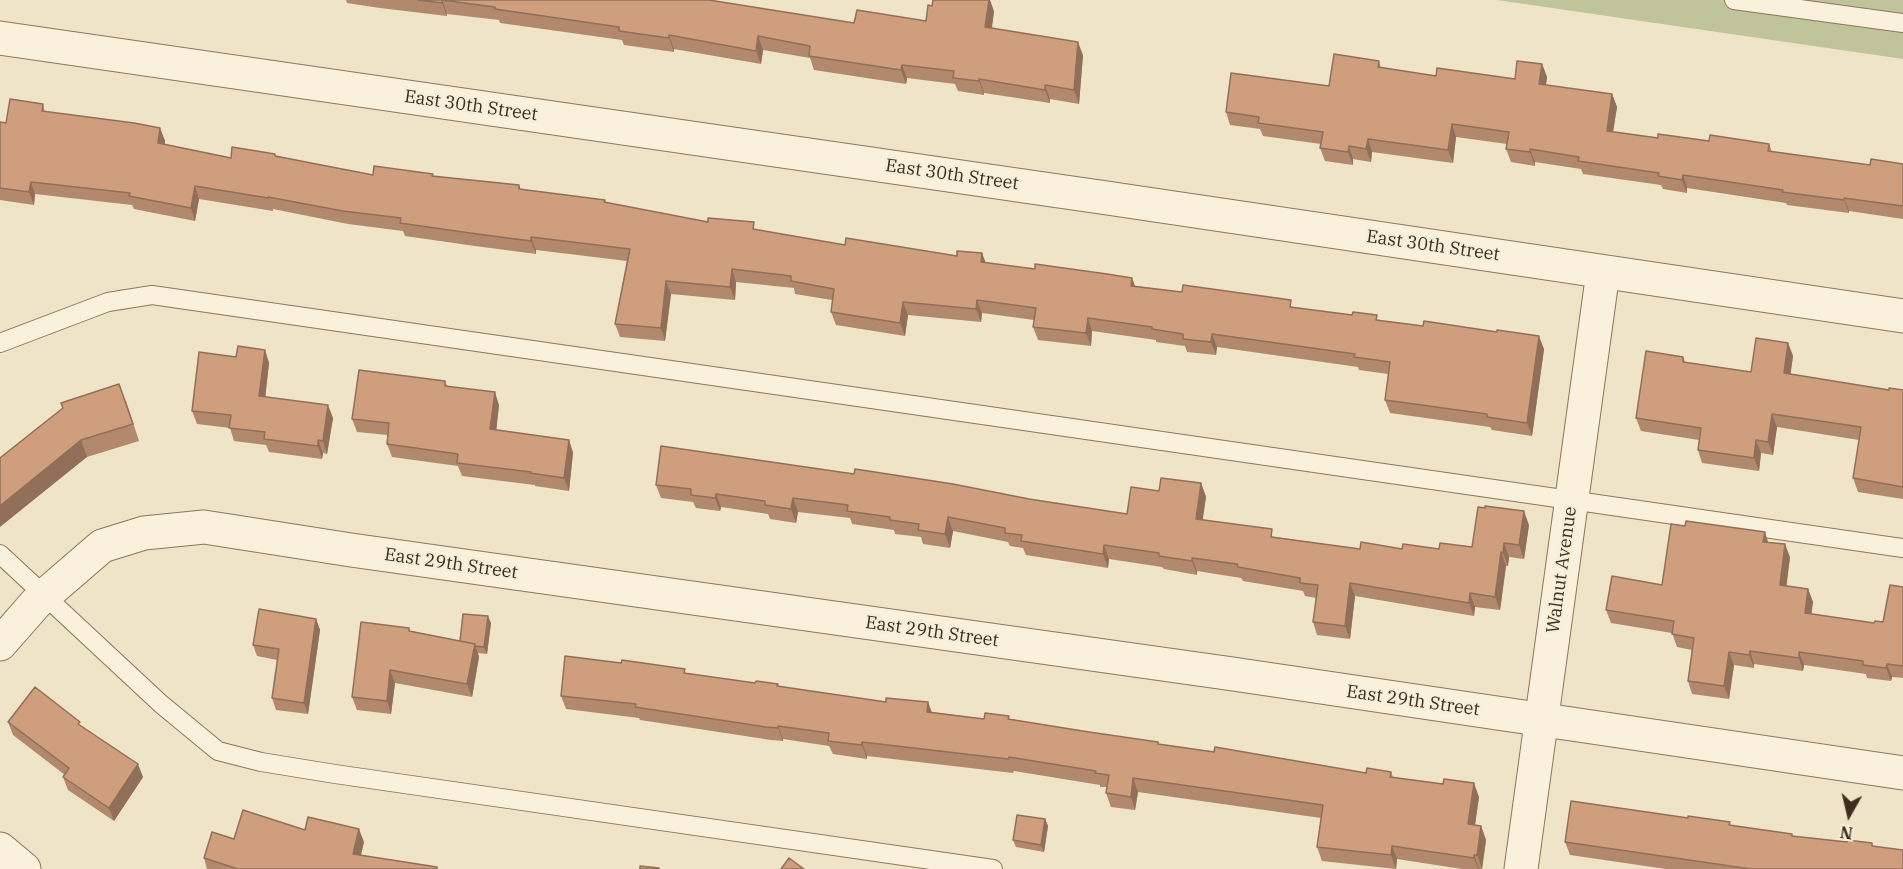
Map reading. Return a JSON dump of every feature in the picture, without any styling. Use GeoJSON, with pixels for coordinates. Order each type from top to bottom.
{"type":"FeatureCollection","features":[{"type":"Feature","properties":{"kind":"street","name":"East 30th Street"},"geometry":{"type":"LineString","coordinates":[[0,38],[1095,196],[1903,316]]}},
{"type":"Feature","properties":{"kind":"street","name":"Walnut Avenue"},"geometry":{"type":"LineString","coordinates":[[1521,869],[1603,272]]}},
{"type":"Feature","properties":{"kind":"street","name":"East 29th Street"},"geometry":{"type":"LineString","coordinates":[[0,644],[45,594],[102,546],[144,533],[204,527],[351,550],[1226,673],[1903,773]]}},
{"type":"Feature","properties":{"kind":"street"},"geometry":{"type":"LineString","coordinates":[[0,849],[24,869]]}},
{"type":"Feature","properties":{"kind":"lane"},"geometry":{"type":"LineString","coordinates":[[1734,0],[1903,23]]}},
{"type":"Feature","properties":{"kind":"lane"},"geometry":{"type":"LineString","coordinates":[[0,343],[108,302],[152,296],[1903,548]]}},
{"type":"Feature","properties":{"kind":"lane"},"geometry":{"type":"LineString","coordinates":[[0,554],[161,704],[218,751],[261,762],[335,774],[993,869]]}},
{"type":"Feature","properties":{"kind":"green space"},"geometry":{"type":"Polygon","coordinates":[[[1497,0],[1903,0],[1903,59],[1497,0]]]}},
{"type":"Feature","properties":{"kind":"building"},"geometry":{"type":"Polygon","coordinates":[[[418,0],[442,0],[442,3],[418,0]]]}},
{"type":"Feature","properties":{"kind":"building"},"geometry":{"type":"Polygon","coordinates":[[[442,0],[709,0],[854,23],[857,10],[926,21],[928,5],[932,6],[933,0],[989,0],[985,27],[1078,42],[1074,90],[1045,85],[1045,90],[979,79],[979,81],[953,78],[954,71],[902,65],[901,70],[809,56],[810,46],[758,36],[756,51],[669,35],[669,38],[619,31],[619,27],[442,0]]]}},
{"type":"Feature","properties":{"kind":"building"},"geometry":{"type":"Polygon","coordinates":[[[1334,54],[1379,61],[1378,67],[1436,76],[1437,68],[1515,79],[1517,61],[1542,64],[1539,84],[1612,94],[1607,131],[1658,138],[1658,134],[1709,141],[1710,135],[1769,144],[1768,151],[1870,165],[1871,159],[1903,164],[1903,206],[1782,192],[1783,190],[1683,175],[1682,180],[1658,176],[1659,173],[1578,161],[1579,157],[1530,149],[1530,152],[1506,149],[1509,132],[1452,124],[1448,150],[1368,139],[1366,149],[1349,146],[1348,152],[1320,148],[1323,132],[1258,123],[1259,117],[1226,112],[1231,73],[1329,86],[1334,54]]]}},
{"type":"Feature","properties":{"kind":"building"},"geometry":{"type":"Polygon","coordinates":[[[10,99],[43,104],[42,111],[160,128],[158,143],[231,158],[232,147],[373,175],[374,166],[433,174],[432,176],[519,185],[519,189],[605,200],[604,202],[708,222],[708,218],[754,222],[753,229],[845,245],[846,238],[957,256],[957,251],[982,253],[981,262],[1035,269],[1035,264],[1132,278],[1131,286],[1182,292],[1183,285],[1291,300],[1290,307],[1352,315],[1353,312],[1377,315],[1376,320],[1423,326],[1424,321],[1539,336],[1527,423],[1487,417],[1487,414],[1385,400],[1390,362],[1354,357],[1355,354],[1212,334],[1211,342],[1183,339],[1183,334],[1152,329],[1152,327],[1088,318],[1086,333],[1033,327],[1036,308],[977,300],[976,309],[903,302],[900,323],[831,312],[834,289],[791,281],[791,276],[732,269],[730,287],[666,281],[661,328],[615,324],[630,249],[531,237],[531,241],[400,223],[401,218],[343,211],[195,186],[191,208],[129,196],[130,193],[31,182],[29,192],[0,188],[0,122],[6,123],[10,99]]]}},
{"type":"Feature","properties":{"kind":"building"},"geometry":{"type":"Polygon","coordinates":[[[1756,338],[1788,343],[1784,373],[1889,390],[1889,388],[1903,390],[1903,487],[1853,478],[1861,427],[1772,414],[1768,442],[1756,440],[1754,458],[1698,450],[1701,428],[1636,418],[1646,351],[1683,357],[1683,362],[1751,372],[1756,338]]]}},
{"type":"Feature","properties":{"kind":"building"},"geometry":{"type":"Polygon","coordinates":[[[238,346],[265,350],[259,396],[328,405],[323,441],[318,440],[318,446],[264,439],[265,432],[229,428],[231,415],[192,411],[199,352],[236,357],[238,346]]]}},
{"type":"Feature","properties":{"kind":"building"},"geometry":{"type":"Polygon","coordinates":[[[359,370],[445,381],[445,386],[495,392],[490,429],[569,440],[564,478],[457,463],[458,454],[387,444],[389,423],[352,419],[359,370]]]}},
{"type":"Feature","properties":{"kind":"building"},"geometry":{"type":"Polygon","coordinates":[[[119,384],[133,424],[81,440],[0,506],[0,458],[63,408],[61,403],[119,384]]]}},
{"type":"Feature","properties":{"kind":"building"},"geometry":{"type":"Polygon","coordinates":[[[661,446],[854,474],[855,469],[1127,514],[1131,487],[1159,491],[1161,478],[1201,483],[1196,519],[1272,529],[1271,537],[1360,549],[1361,542],[1402,549],[1403,544],[1439,549],[1440,543],[1472,547],[1478,507],[1524,511],[1519,545],[1504,543],[1495,597],[1470,593],[1469,603],[1350,583],[1345,626],[1313,622],[1318,585],[1300,583],[1300,578],[1238,567],[1237,564],[1192,558],[1192,561],[1159,556],[1159,553],[1104,545],[1103,554],[1021,541],[1022,535],[1005,533],[1005,528],[948,517],[945,534],[918,530],[919,524],[890,520],[890,517],[847,511],[848,505],[793,498],[791,509],[765,505],[765,501],[716,494],[715,498],[691,495],[691,489],[656,485],[661,446]]]}},
{"type":"Feature","properties":{"kind":"building"},"geometry":{"type":"Polygon","coordinates":[[[1686,521],[1765,532],[1763,542],[1785,544],[1780,585],[1808,589],[1805,613],[1874,623],[1875,621],[1883,622],[1890,585],[1903,587],[1903,666],[1887,664],[1886,668],[1863,665],[1863,661],[1799,652],[1799,658],[1750,651],[1749,655],[1729,652],[1724,686],[1688,681],[1694,638],[1672,634],[1674,621],[1606,610],[1612,576],[1662,585],[1671,524],[1685,526],[1686,521]]]}},
{"type":"Feature","properties":{"kind":"building"},"geometry":{"type":"Polygon","coordinates":[[[259,609],[316,619],[304,703],[272,698],[279,649],[253,645],[259,609]]]}},
{"type":"Feature","properties":{"kind":"building"},"geometry":{"type":"Polygon","coordinates":[[[463,614],[488,616],[484,647],[460,641],[463,614]]]}},
{"type":"Feature","properties":{"kind":"building"},"geometry":{"type":"Polygon","coordinates":[[[361,622],[409,628],[409,631],[475,644],[467,684],[390,670],[387,701],[352,697],[361,622]]]}},
{"type":"Feature","properties":{"kind":"building"},"geometry":{"type":"Polygon","coordinates":[[[565,656],[621,663],[622,660],[685,669],[684,673],[778,684],[777,686],[886,702],[886,698],[928,702],[927,712],[984,719],[985,713],[1009,716],[1008,719],[1158,742],[1158,744],[1214,752],[1215,747],[1366,773],[1367,768],[1391,772],[1390,777],[1443,784],[1444,779],[1474,783],[1468,824],[1481,826],[1477,855],[1474,855],[1474,858],[1392,846],[1391,855],[1317,847],[1323,805],[1133,778],[1131,797],[1106,793],[1109,775],[1095,773],[1096,771],[1009,757],[1008,759],[862,742],[862,745],[828,741],[829,733],[778,726],[778,728],[766,727],[635,707],[636,704],[561,696],[565,656]]]}},
{"type":"Feature","properties":{"kind":"building"},"geometry":{"type":"Polygon","coordinates":[[[35,687],[80,722],[78,724],[138,764],[109,808],[63,777],[69,768],[8,722],[35,687]]]}},
{"type":"Feature","properties":{"kind":"building"},"geometry":{"type":"Polygon","coordinates":[[[1571,801],[1730,822],[1729,825],[1792,834],[1792,836],[1872,843],[1872,846],[1903,850],[1903,869],[1751,869],[1565,842],[1571,801]]]}},
{"type":"Feature","properties":{"kind":"building"},"geometry":{"type":"Polygon","coordinates":[[[243,810],[305,830],[308,817],[359,829],[353,854],[437,867],[437,869],[238,869],[204,858],[212,832],[234,839],[243,810]]]}},
{"type":"Feature","properties":{"kind":"building"},"geometry":{"type":"Polygon","coordinates":[[[1017,815],[1045,819],[1041,845],[1013,840],[1017,815]]]}},
{"type":"Feature","properties":{"kind":"building"},"geometry":{"type":"Polygon","coordinates":[[[789,858],[804,869],[781,869],[789,858]]]}},
{"type":"Feature","properties":{"kind":"building"},"geometry":{"type":"Polygon","coordinates":[[[640,866],[659,868],[659,869],[640,869],[640,866]]]}}]}
